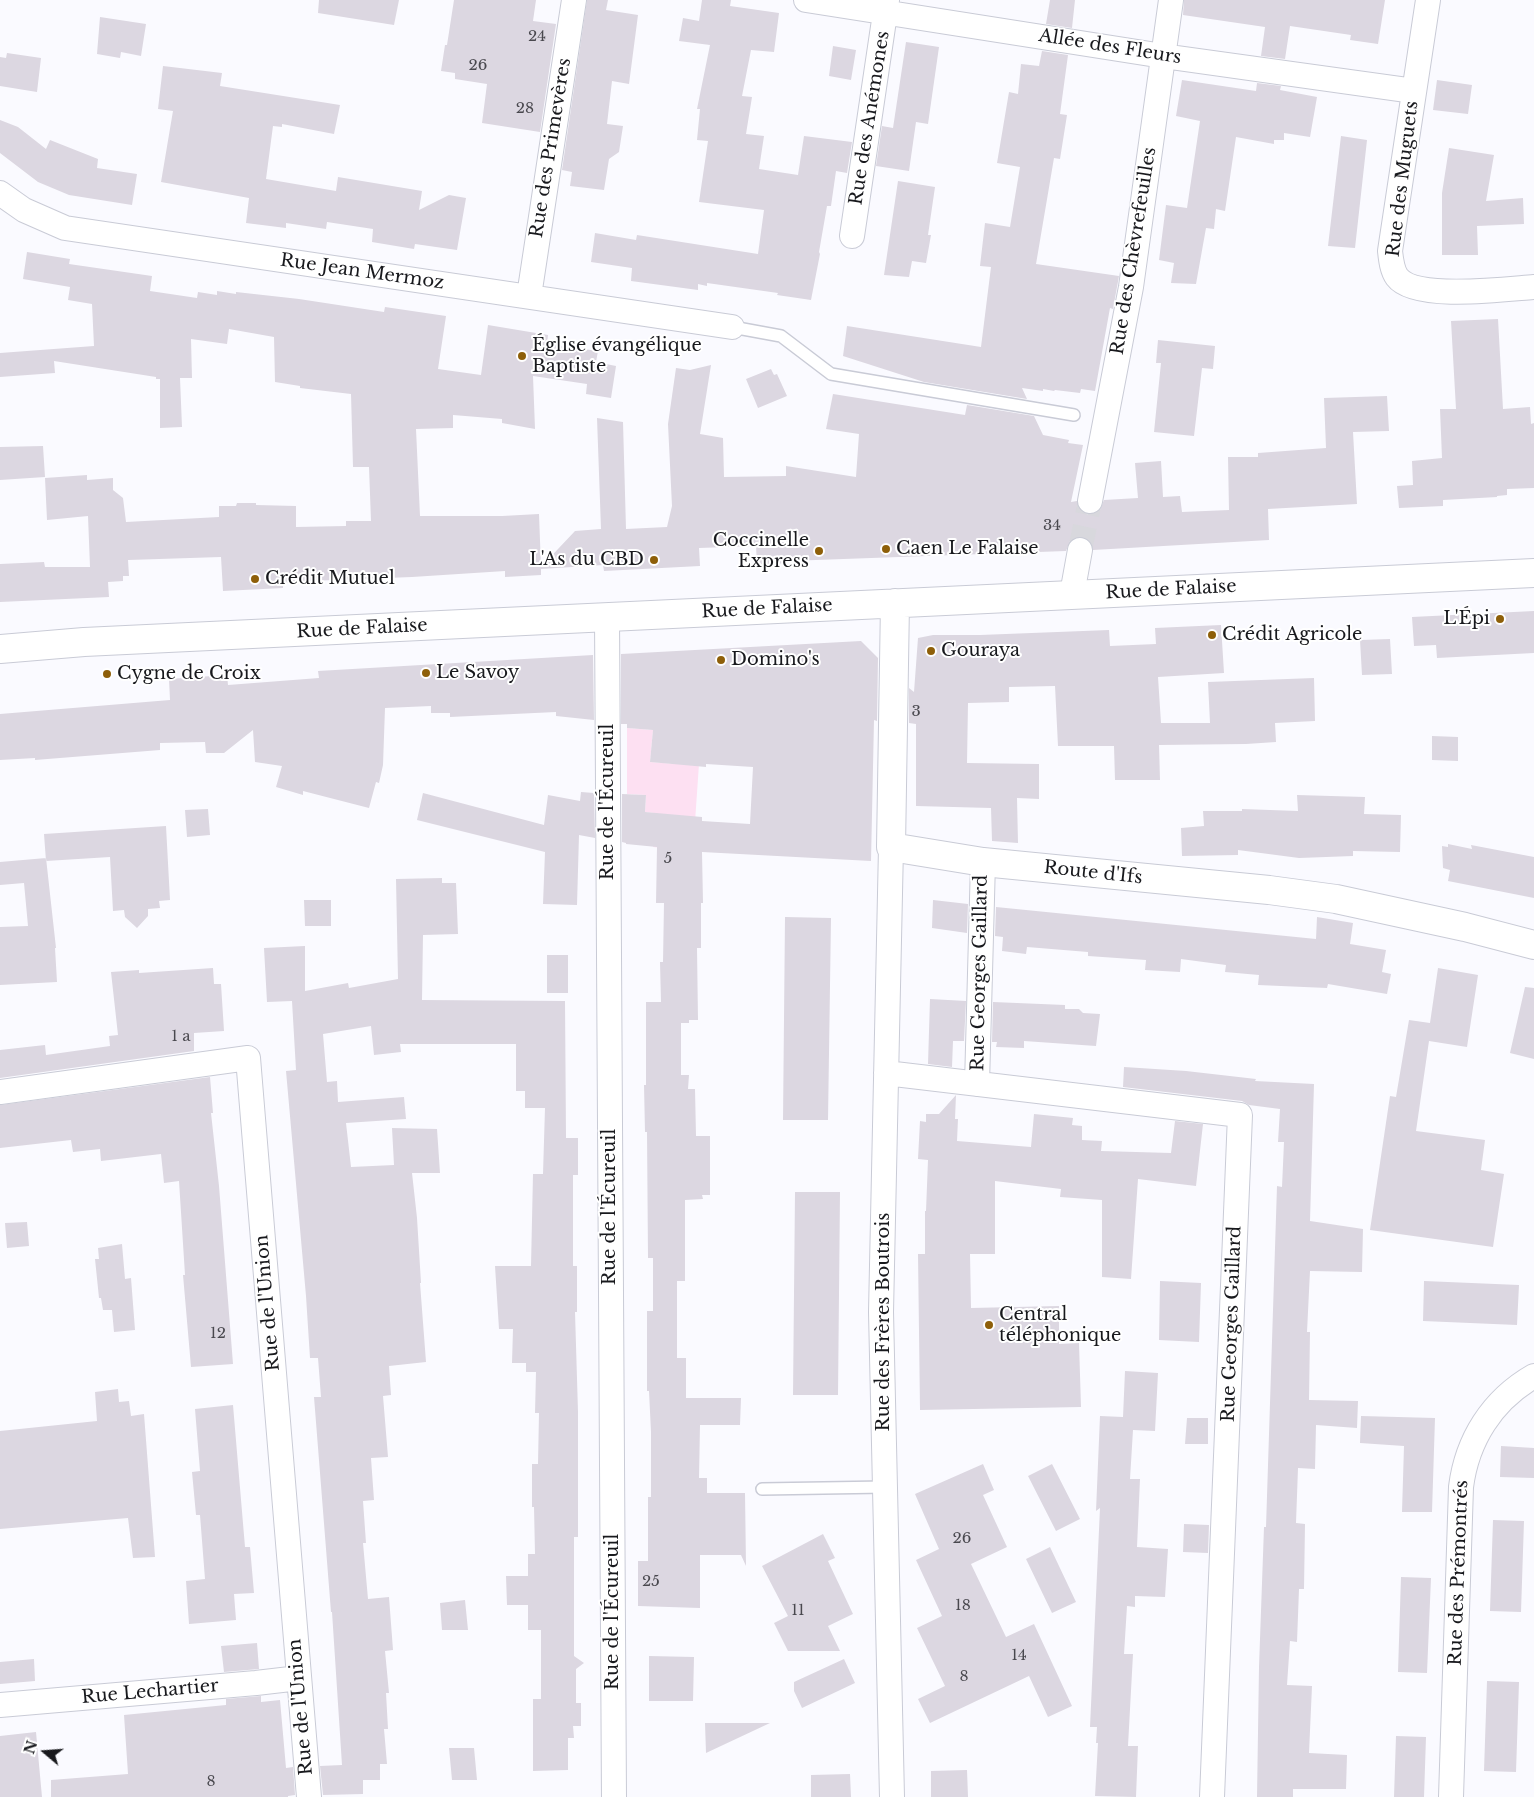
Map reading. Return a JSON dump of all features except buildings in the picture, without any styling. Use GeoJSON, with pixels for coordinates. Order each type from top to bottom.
{"type":"FeatureCollection","features":[{"type":"Feature","properties":{"kind":"main road","name":"Rue de Falaise"},"geometry":{"type":"LineString","coordinates":[[0,649],[84,642],[1534,573]]}},
{"type":"Feature","properties":{"kind":"main road"},"geometry":{"type":"LineString","coordinates":[[891,847],[895,603]]}},
{"type":"Feature","properties":{"kind":"main road"},"geometry":{"type":"LineString","coordinates":[[0,667],[84,642]]}},
{"type":"Feature","properties":{"kind":"main road","name":"Route d'Ifs"},"geometry":{"type":"LineString","coordinates":[[891,847],[983,862],[1269,890],[1336,899],[1465,927],[1534,945]]}},
{"type":"Feature","properties":{"kind":"street","name":"Rue des Primevères"},"geometry":{"type":"LineString","coordinates":[[529,296],[574,0]]}},
{"type":"Feature","properties":{"kind":"street","name":"Allée des Fleurs"},"geometry":{"type":"LineString","coordinates":[[806,0],[887,6],[1163,56],[1414,91]]}},
{"type":"Feature","properties":{"kind":"street","name":"Rue des Chèvrefeuilles"},"geometry":{"type":"LineString","coordinates":[[1090,501],[1131,287],[1171,0]]}},
{"type":"Feature","properties":{"kind":"street","name":"Rue des Muguets"},"geometry":{"type":"LineString","coordinates":[[1428,0],[1390,251],[1392,265],[1398,278],[1408,285],[1431,291],[1534,287]]}},
{"type":"Feature","properties":{"kind":"street","name":"Rue des Anémones"},"geometry":{"type":"LineString","coordinates":[[852,236],[887,6]]}},
{"type":"Feature","properties":{"kind":"street","name":"Rue Jean Mermoz"},"geometry":{"type":"LineString","coordinates":[[0,193],[24,210],[65,228],[732,326]]}},
{"type":"Feature","properties":{"kind":"street"},"geometry":{"type":"LineString","coordinates":[[1072,594],[1080,550]]}},
{"type":"Feature","properties":{"kind":"street","name":"Rue de l'Écureuil"},"geometry":{"type":"LineString","coordinates":[[607,617],[614,1797]]}},
{"type":"Feature","properties":{"kind":"street","name":"Rue des Frères Boutrois"},"geometry":{"type":"LineString","coordinates":[[891,847],[881,1312],[892,1797]]}},
{"type":"Feature","properties":{"kind":"street","name":"Rue Georges Gaillard"},"geometry":{"type":"LineString","coordinates":[[977,1084],[983,862]]}},
{"type":"Feature","properties":{"kind":"street","name":"Rue de l'Union"},"geometry":{"type":"LineString","coordinates":[[0,1092],[248,1058],[309,1797]]}},
{"type":"Feature","properties":{"kind":"street","name":"Rue Georges Gaillard"},"geometry":{"type":"LineString","coordinates":[[886,1073],[1240,1115],[1212,1797]]}},
{"type":"Feature","properties":{"kind":"street","name":"Rue des Prémontrés"},"geometry":{"type":"LineString","coordinates":[[1451,1797],[1461,1487],[1464,1470],[1469,1450],[1484,1422],[1519,1384],[1534,1376]]}},
{"type":"Feature","properties":{"kind":"street","name":"Rue Lechartier"},"geometry":{"type":"LineString","coordinates":[[0,1705],[299,1678]]}},
{"type":"Feature","properties":{"kind":"lane"},"geometry":{"type":"LineString","coordinates":[[732,326],[781,336],[831,374],[1074,415]]}},
{"type":"Feature","properties":{"kind":"lane"},"geometry":{"type":"LineString","coordinates":[[762,1489],[885,1486]]}},
{"type":"Feature","properties":{"kind":"shaded area"},"geometry":{"type":"Polygon","coordinates":[[[627,728],[653,730],[650,762],[699,764],[693,851],[653,847],[654,813],[645,812],[646,795],[627,794],[627,728]]]}},
{"type":"Feature","properties":{"kind":"tunnel"},"geometry":{"type":"LineString","coordinates":[[1080,550],[1090,501]]}},
{"type":"Feature","properties":{"kind":"place","name":"Église évangélique Baptiste"},"geometry":{"type":"Point","coordinates":[522,356]}},
{"type":"Feature","properties":{"kind":"place","name":"Caen Le Falaise"},"geometry":{"type":"Point","coordinates":[886,549]}},
{"type":"Feature","properties":{"kind":"place","name":"Coccinelle Express"},"geometry":{"type":"Point","coordinates":[819,551]}},
{"type":"Feature","properties":{"kind":"place","name":"L'As du CBD"},"geometry":{"type":"Point","coordinates":[654,560]}},
{"type":"Feature","properties":{"kind":"place","name":"Crédit Mutuel"},"geometry":{"type":"Point","coordinates":[255,579]}},
{"type":"Feature","properties":{"kind":"place","name":"L'Épi"},"geometry":{"type":"Point","coordinates":[1500,619]}},
{"type":"Feature","properties":{"kind":"place","name":"Crédit Agricole"},"geometry":{"type":"Point","coordinates":[1212,635]}},
{"type":"Feature","properties":{"kind":"place","name":"Gouraya"},"geometry":{"type":"Point","coordinates":[931,651]}},
{"type":"Feature","properties":{"kind":"place","name":"Domino's"},"geometry":{"type":"Point","coordinates":[721,660]}},
{"type":"Feature","properties":{"kind":"place","name":"Le Savoy"},"geometry":{"type":"Point","coordinates":[426,673]}},
{"type":"Feature","properties":{"kind":"place","name":"Cygne de Croix"},"geometry":{"type":"Point","coordinates":[107,674]}},
{"type":"Feature","properties":{"kind":"place","name":"Central téléphonique"},"geometry":{"type":"Point","coordinates":[989,1325]}}]}
